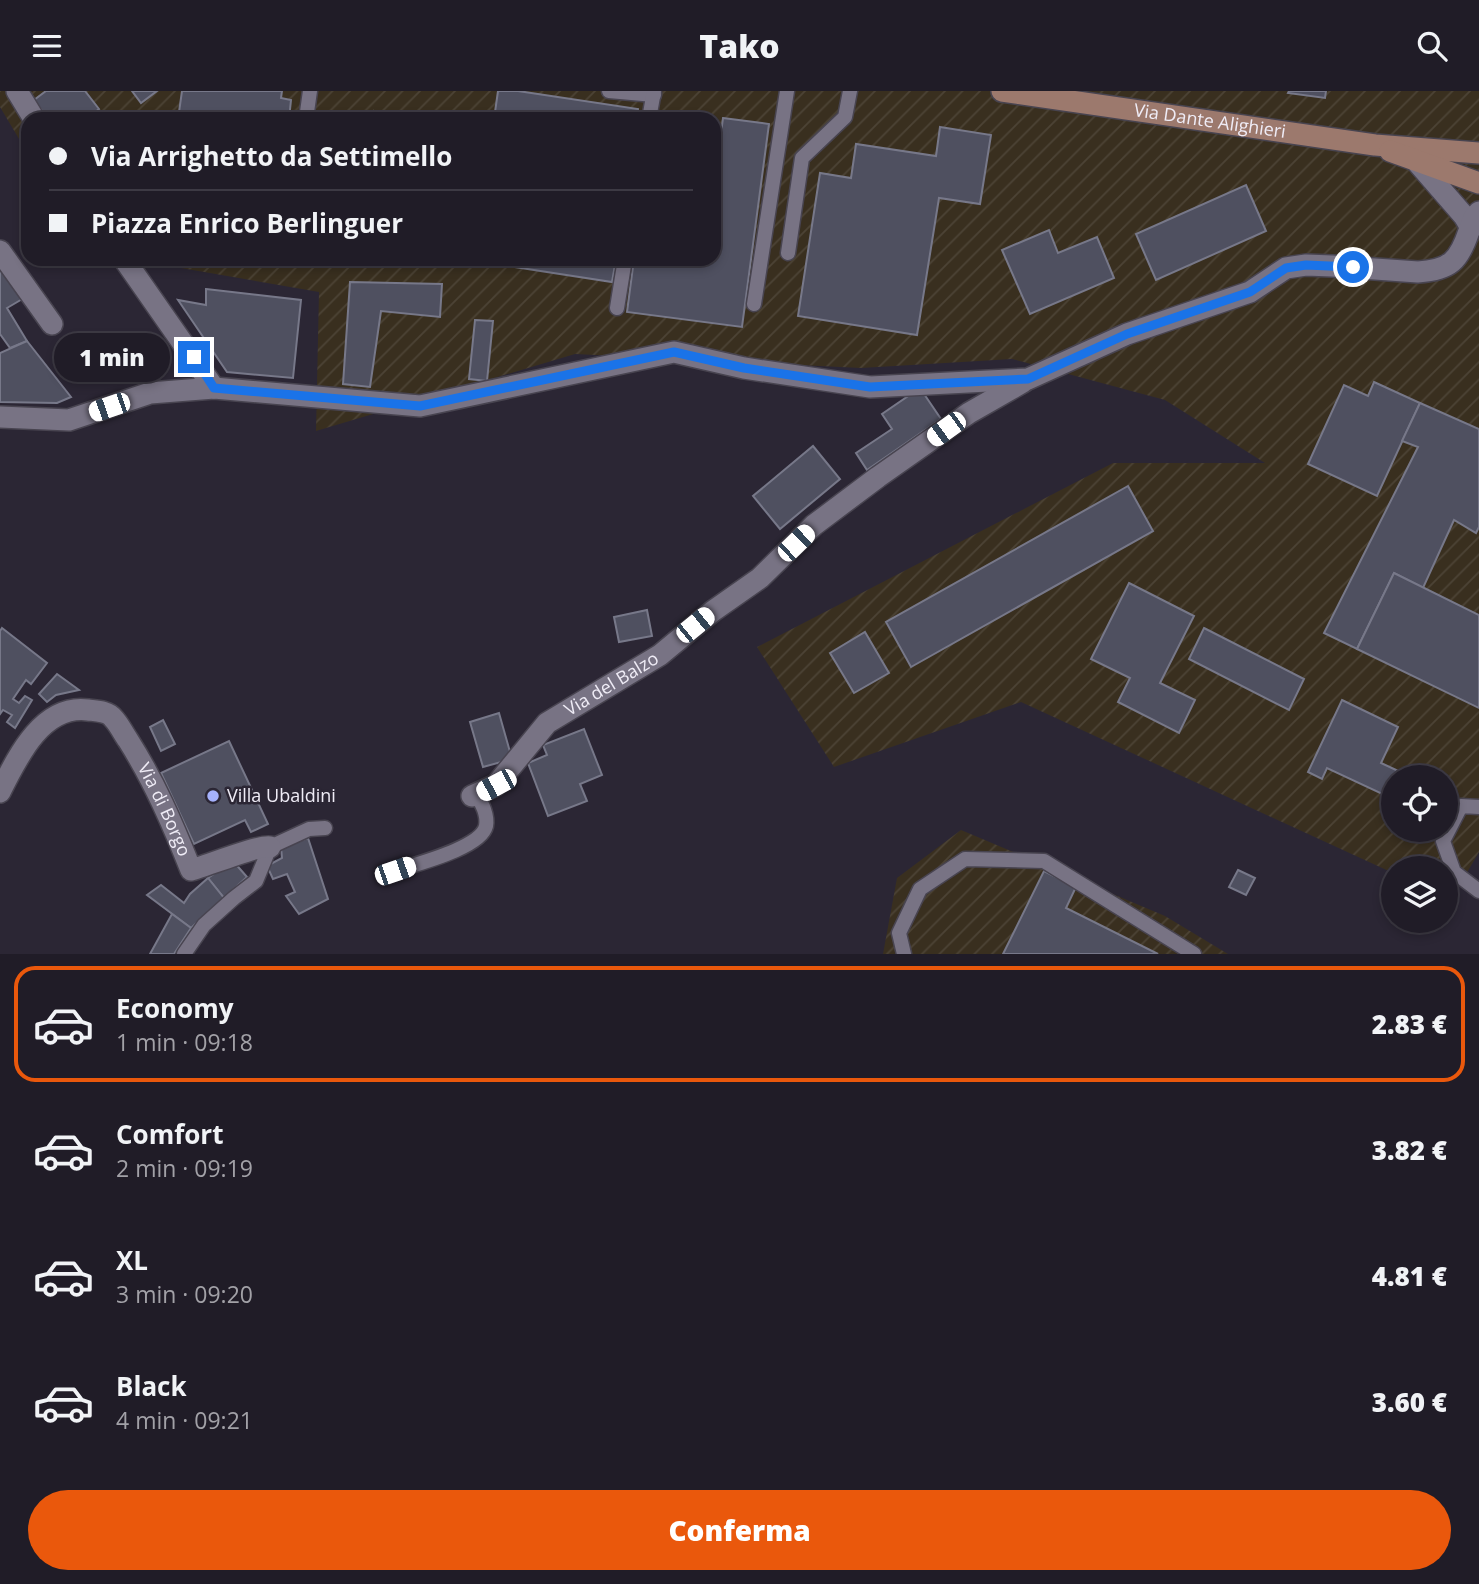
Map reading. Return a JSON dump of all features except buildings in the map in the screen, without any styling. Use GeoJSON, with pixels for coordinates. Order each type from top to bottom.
{"type":"FeatureCollection","features":[{"type":"Feature","properties":{"kind":"main road","name":"Via Dante Alighieri"},"geometry":{"type":"LineString","coordinates":[[1002,91],[1375,145],[1479,153]]}},
{"type":"Feature","properties":{"kind":"main road","name":"Via Dante Alighieri"},"geometry":{"type":"LineString","coordinates":[[1375,145],[1418,163],[1479,183]]}},
{"type":"Feature","properties":{"kind":"street"},"geometry":{"type":"LineString","coordinates":[[17,91],[30,112]]}},
{"type":"Feature","properties":{"kind":"street"},"geometry":{"type":"LineString","coordinates":[[1418,163],[1464,216],[1475,220]]}},
{"type":"Feature","properties":{"kind":"street","name":"Via del Balzo"},"geometry":{"type":"LineString","coordinates":[[475,795],[496,785],[547,723],[660,655],[713,611],[760,578],[814,525],[969,412],[1028,379],[1127,334],[1250,292],[1286,268],[1332,265],[1435,271],[1449,265],[1458,257],[1475,220]]}},
{"type":"Feature","properties":{"kind":"street"},"geometry":{"type":"LineString","coordinates":[[0,251],[52,324]]}},
{"type":"Feature","properties":{"kind":"street"},"geometry":{"type":"LineString","coordinates":[[129,266],[214,388]]}},
{"type":"Feature","properties":{"kind":"street"},"geometry":{"type":"LineString","coordinates":[[0,417],[69,420],[150,393],[214,388],[420,406],[674,352],[744,368],[870,387],[1028,379]]}},
{"type":"Feature","properties":{"kind":"street","name":"Via di Borgo"},"geometry":{"type":"LineString","coordinates":[[0,792],[16,759],[40,727],[61,714],[83,710],[112,715],[148,775],[191,870],[232,858],[263,845],[270,847]]}},
{"type":"Feature","properties":{"kind":"lane"},"geometry":{"type":"LineString","coordinates":[[307,112],[310,91]]}},
{"type":"Feature","properties":{"kind":"lane"},"geometry":{"type":"LineString","coordinates":[[609,91],[654,93],[650,112]]}},
{"type":"Feature","properties":{"kind":"lane"},"geometry":{"type":"LineString","coordinates":[[754,304],[787,91]]}},
{"type":"Feature","properties":{"kind":"lane"},"geometry":{"type":"LineString","coordinates":[[788,253],[802,158],[845,117],[850,91]]}},
{"type":"Feature","properties":{"kind":"lane"},"geometry":{"type":"LineString","coordinates":[[617,308],[624,266]]}},
{"type":"Feature","properties":{"kind":"lane"},"geometry":{"type":"LineString","coordinates":[[395,871],[465,846],[482,835],[486,821],[475,795]]}},
{"type":"Feature","properties":{"kind":"lane"},"geometry":{"type":"LineString","coordinates":[[1479,807],[1461,806],[1443,841],[1454,872],[1479,891]]}},
{"type":"Feature","properties":{"kind":"lane"},"geometry":{"type":"LineString","coordinates":[[184,954],[204,925],[256,881],[270,847],[309,829],[325,828]]}},
{"type":"Feature","properties":{"kind":"lane"},"geometry":{"type":"LineString","coordinates":[[904,954],[900,933],[920,889],[965,859],[1044,861],[1194,954]]}},
{"type":"Feature","properties":{"kind":"shaded area"},"geometry":{"type":"Polygon","coordinates":[[[0,91],[1479,91],[1479,852],[1458,888],[1458,856],[1381,856],[1381,867],[1021,702],[834,767],[757,647],[1113,463],[1265,463],[1165,400],[1012,359],[861,368],[575,354],[316,431],[319,292],[169,266],[721,266],[721,112],[21,112],[21,142],[0,107],[0,91]]]}},
{"type":"Feature","properties":{"kind":"shaded area"},"geometry":{"type":"Polygon","coordinates":[[[961,830],[1165,916],[1228,954],[883,954],[897,878],[961,830]]]}},
{"type":"Feature","properties":{"kind":"place","name":"Villa Ubaldini"},"geometry":{"type":"Point","coordinates":[213,796]}},
{"type":"Feature","properties":{"kind":"route"},"geometry":{"type":"LineString","coordinates":[[194,357],[214,388],[420,406],[674,352],[744,368],[870,387],[1028,379],[1127,334],[1250,292],[1286,268],[1306,265],[1353,267]]}}]}
